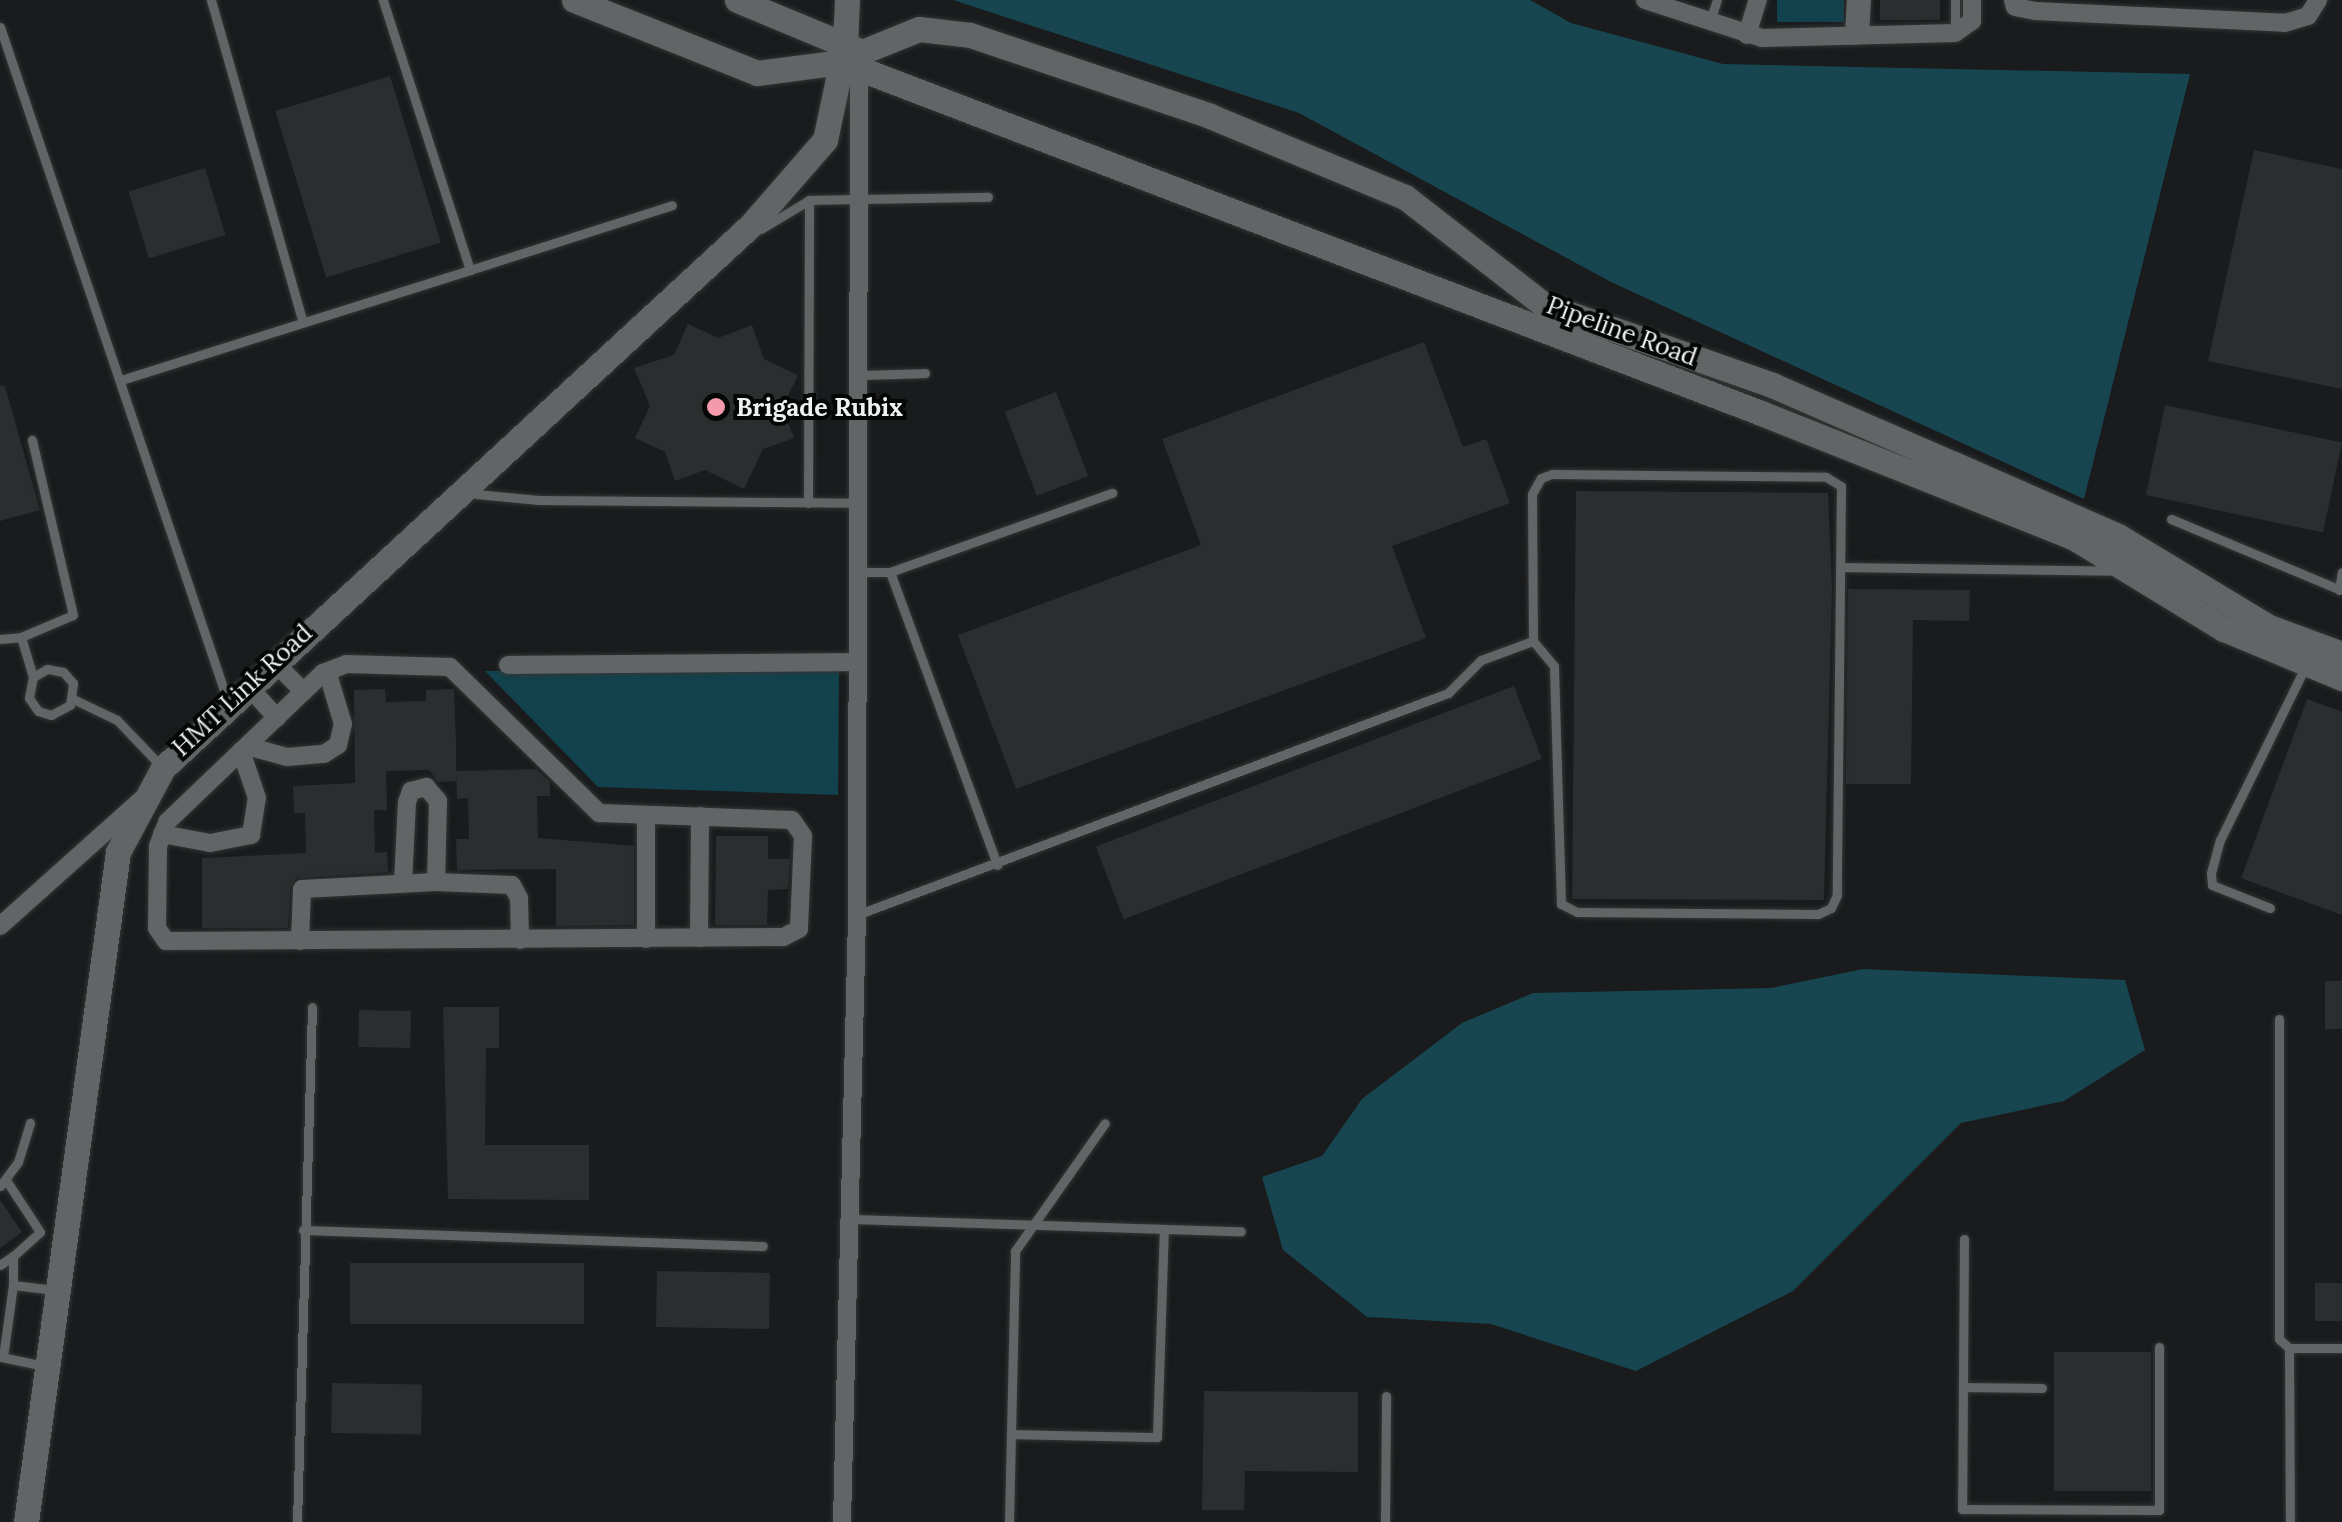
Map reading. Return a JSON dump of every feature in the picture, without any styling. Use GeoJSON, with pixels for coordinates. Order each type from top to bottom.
{"type":"FeatureCollection","features":[{"type":"Feature","properties":{"kind":"main road"},"geometry":{"type":"LineString","coordinates":[[574,0],[756,73],[852,57],[847,0]]}},
{"type":"Feature","properties":{"kind":"main road","name":"Pipeline Road"},"geometry":{"type":"LineString","coordinates":[[737,0],[852,57],[2073,536],[2132,570],[2311,654],[2342,678]]}},
{"type":"Feature","properties":{"kind":"main road","name":"HMT Link Road"},"geometry":{"type":"LineString","coordinates":[[26,1522],[118,852],[163,768],[274,662],[642,330],[751,225],[825,140],[852,57],[863,0]]}},
{"type":"Feature","properties":{"kind":"main road","name":"Pipeline Road"},"geometry":{"type":"LineString","coordinates":[[852,57],[919,29],[970,35],[1210,116],[1405,198],[1544,305],[1772,384],[2118,536],[2202,603]]}},
{"type":"Feature","properties":{"kind":"main road","name":"Pipeline Road"},"geometry":{"type":"LineString","coordinates":[[2311,654],[2342,654]]}},
{"type":"Feature","properties":{"kind":"street"},"geometry":{"type":"LineString","coordinates":[[1747,34],[1758,0]]}},
{"type":"Feature","properties":{"kind":"street"},"geometry":{"type":"LineString","coordinates":[[1856,0],[1859,36]]}},
{"type":"Feature","properties":{"kind":"street"},"geometry":{"type":"LineString","coordinates":[[1649,1],[1747,34],[1859,36],[1955,34],[1972,21],[1972,0]]}},
{"type":"Feature","properties":{"kind":"street"},"geometry":{"type":"LineString","coordinates":[[2014,3],[2285,23],[2308,16],[2318,0]]}},
{"type":"Feature","properties":{"kind":"street"},"geometry":{"type":"LineString","coordinates":[[842,1522],[857,915],[858,200],[852,57]]}},
{"type":"Feature","properties":{"kind":"street"},"geometry":{"type":"LineString","coordinates":[[274,662],[304,692]]}},
{"type":"Feature","properties":{"kind":"street"},"geometry":{"type":"LineString","coordinates":[[508,665],[857,662]]}},
{"type":"Feature","properties":{"kind":"street"},"geometry":{"type":"LineString","coordinates":[[346,664],[450,668],[588,806],[612,815],[792,820],[802,836],[802,920],[793,935],[166,941],[157,928],[162,834],[173,814],[326,671],[346,664]]}},
{"type":"Feature","properties":{"kind":"street"},"geometry":{"type":"LineString","coordinates":[[244,748],[287,757],[324,754],[338,745],[342,724],[326,671]]}},
{"type":"Feature","properties":{"kind":"street"},"geometry":{"type":"LineString","coordinates":[[238,695],[277,718]]}},
{"type":"Feature","properties":{"kind":"street"},"geometry":{"type":"LineString","coordinates":[[162,834],[210,844],[251,835],[257,798],[244,748]]}},
{"type":"Feature","properties":{"kind":"street"},"geometry":{"type":"LineString","coordinates":[[404,883],[407,802],[411,791],[426,787],[438,801],[436,882]]}},
{"type":"Feature","properties":{"kind":"street"},"geometry":{"type":"LineString","coordinates":[[0,926],[150,792]]}},
{"type":"Feature","properties":{"kind":"street"},"geometry":{"type":"LineString","coordinates":[[646,816],[646,939]]}},
{"type":"Feature","properties":{"kind":"street"},"geometry":{"type":"LineString","coordinates":[[700,816],[700,938]]}},
{"type":"Feature","properties":{"kind":"street"},"geometry":{"type":"LineString","coordinates":[[300,941],[302,889],[436,882],[512,885],[519,898],[520,940]]}},
{"type":"Feature","properties":{"kind":"lane"},"geometry":{"type":"LineString","coordinates":[[211,0],[303,322]]}},
{"type":"Feature","properties":{"kind":"lane"},"geometry":{"type":"LineString","coordinates":[[384,0],[470,270]]}},
{"type":"Feature","properties":{"kind":"lane"},"geometry":{"type":"LineString","coordinates":[[1709,24],[1717,0]]}},
{"type":"Feature","properties":{"kind":"lane"},"geometry":{"type":"LineString","coordinates":[[1859,36],[1866,0]]}},
{"type":"Feature","properties":{"kind":"lane"},"geometry":{"type":"LineString","coordinates":[[1955,34],[1956,0]]}},
{"type":"Feature","properties":{"kind":"lane"},"geometry":{"type":"LineString","coordinates":[[0,27],[120,380],[238,695]]}},
{"type":"Feature","properties":{"kind":"lane"},"geometry":{"type":"LineString","coordinates":[[642,330],[754,234],[810,200],[988,197]]}},
{"type":"Feature","properties":{"kind":"lane"},"geometry":{"type":"LineString","coordinates":[[808,503],[810,200]]}},
{"type":"Feature","properties":{"kind":"lane"},"geometry":{"type":"LineString","coordinates":[[120,380],[672,205]]}},
{"type":"Feature","properties":{"kind":"lane"},"geometry":{"type":"LineString","coordinates":[[595,373],[474,493],[858,503]]}},
{"type":"Feature","properties":{"kind":"lane"},"geometry":{"type":"LineString","coordinates":[[858,376],[924,374]]}},
{"type":"Feature","properties":{"kind":"lane"},"geometry":{"type":"LineString","coordinates":[[0,640],[21,637],[73,616],[32,440]]}},
{"type":"Feature","properties":{"kind":"lane"},"geometry":{"type":"LineString","coordinates":[[1552,474],[1836,480],[1844,493],[1844,566],[1837,895],[1825,912],[1577,912],[1560,904],[1554,666],[1534,641],[1532,494],[1541,478],[1552,474]]}},
{"type":"Feature","properties":{"kind":"lane"},"geometry":{"type":"LineString","coordinates":[[858,572],[890,572],[1112,493]]}},
{"type":"Feature","properties":{"kind":"lane"},"geometry":{"type":"LineString","coordinates":[[2171,518],[2340,590],[2342,572]]}},
{"type":"Feature","properties":{"kind":"lane"},"geometry":{"type":"LineString","coordinates":[[1844,566],[2132,570]]}},
{"type":"Feature","properties":{"kind":"lane"},"geometry":{"type":"LineString","coordinates":[[890,572],[997,864]]}},
{"type":"Feature","properties":{"kind":"lane"},"geometry":{"type":"LineString","coordinates":[[21,637],[34,676],[28,691],[38,710],[58,714],[73,699],[72,684],[63,672],[48,669],[34,676]]}},
{"type":"Feature","properties":{"kind":"lane"},"geometry":{"type":"LineString","coordinates":[[857,915],[1448,693],[1481,660],[1534,641]]}},
{"type":"Feature","properties":{"kind":"lane"},"geometry":{"type":"LineString","coordinates":[[2270,908],[2212,885],[2211,874],[2220,840],[2311,654]]}},
{"type":"Feature","properties":{"kind":"lane"},"geometry":{"type":"LineString","coordinates":[[73,699],[117,720],[163,768]]}},
{"type":"Feature","properties":{"kind":"lane"},"geometry":{"type":"LineString","coordinates":[[297,1522],[312,1007]]}},
{"type":"Feature","properties":{"kind":"lane"},"geometry":{"type":"LineString","coordinates":[[2279,1018],[2280,1339],[2289,1348],[2290,1522]]}},
{"type":"Feature","properties":{"kind":"lane"},"geometry":{"type":"LineString","coordinates":[[1009,1522],[1015,1250],[1105,1123]]}},
{"type":"Feature","properties":{"kind":"lane"},"geometry":{"type":"LineString","coordinates":[[0,1265],[40,1232],[3,1183],[30,1124]]}},
{"type":"Feature","properties":{"kind":"lane"},"geometry":{"type":"LineString","coordinates":[[849,1218],[1240,1231]]}},
{"type":"Feature","properties":{"kind":"lane"},"geometry":{"type":"LineString","coordinates":[[303,1230],[762,1246]]}},
{"type":"Feature","properties":{"kind":"lane"},"geometry":{"type":"LineString","coordinates":[[1012,1434],[1158,1437],[1164,1230]]}},
{"type":"Feature","properties":{"kind":"lane"},"geometry":{"type":"LineString","coordinates":[[1962,1522],[1964,1238]]}},
{"type":"Feature","properties":{"kind":"lane"},"geometry":{"type":"LineString","coordinates":[[13,1256],[13,1285],[2,1357],[48,1367]]}},
{"type":"Feature","properties":{"kind":"lane"},"geometry":{"type":"LineString","coordinates":[[13,1285],[58,1290]]}},
{"type":"Feature","properties":{"kind":"lane"},"geometry":{"type":"LineString","coordinates":[[1962,1509],[2158,1510],[2159,1347]]}},
{"type":"Feature","properties":{"kind":"lane"},"geometry":{"type":"LineString","coordinates":[[2289,1348],[2342,1348]]}},
{"type":"Feature","properties":{"kind":"lane"},"geometry":{"type":"LineString","coordinates":[[1963,1387],[2042,1388]]}},
{"type":"Feature","properties":{"kind":"lane"},"geometry":{"type":"LineString","coordinates":[[1385,1522],[1386,1396]]}},
{"type":"Feature","properties":{"kind":"lane"},"geometry":{"type":"LineString","coordinates":[[2124,1510],[2124,1522]]}},
{"type":"Feature","properties":{"kind":"shaded area"},"geometry":{"type":"Polygon","coordinates":[[[953,0],[1530,0],[1571,23],[1723,64],[2190,74],[2084,499],[1611,282],[1299,113],[953,0]]]}},
{"type":"Feature","properties":{"kind":"shaded area"},"geometry":{"type":"Polygon","coordinates":[[[1777,0],[1844,0],[1844,22],[1777,22],[1777,0]]]}},
{"type":"Feature","properties":{"kind":"shaded area"},"geometry":{"type":"Polygon","coordinates":[[[839,670],[838,795],[598,787],[485,671],[839,670]]]}},
{"type":"Feature","properties":{"kind":"shaded area"},"geometry":{"type":"Polygon","coordinates":[[[1863,969],[2125,980],[2145,1050],[2064,1101],[1961,1123],[1793,1291],[1636,1371],[1491,1324],[1367,1317],[1283,1250],[1262,1177],[1322,1156],[1362,1099],[1462,1023],[1533,993],[1771,988],[1863,969]]]}},
{"type":"Feature","properties":{"kind":"building"},"geometry":{"type":"Polygon","coordinates":[[[1880,0],[1940,0],[1940,20],[1880,20],[1880,0]]]}},
{"type":"Feature","properties":{"kind":"building"},"geometry":{"type":"Polygon","coordinates":[[[390,76],[441,242],[326,277],[275,111],[390,76]]]}},
{"type":"Feature","properties":{"kind":"building"},"geometry":{"type":"Polygon","coordinates":[[[2254,150],[2342,169],[2342,389],[2208,361],[2254,150]]]}},
{"type":"Feature","properties":{"kind":"building"},"geometry":{"type":"Polygon","coordinates":[[[205,168],[225,235],[149,258],[128,191],[205,168]]]}},
{"type":"Feature","properties":{"kind":"building","name":"Brigade Rubix"},"geometry":{"type":"Polygon","coordinates":[[[688,324],[718,338],[752,325],[764,359],[798,375],[782,408],[794,438],[763,449],[744,489],[705,470],[675,481],[665,452],[635,438],[650,406],[634,368],[674,355],[688,324]]]}},
{"type":"Feature","properties":{"kind":"building"},"geometry":{"type":"Polygon","coordinates":[[[1424,342],[1463,447],[1486,439],[1510,503],[1392,546],[1426,638],[1016,789],[958,635],[1201,545],[1162,439],[1424,342]]]}},
{"type":"Feature","properties":{"kind":"building"},"geometry":{"type":"Polygon","coordinates":[[[0,386],[5,386],[40,510],[0,521],[0,386]]]}},
{"type":"Feature","properties":{"kind":"building"},"geometry":{"type":"Polygon","coordinates":[[[1056,392],[1088,476],[1037,496],[1005,412],[1056,392]]]}},
{"type":"Feature","properties":{"kind":"building"},"geometry":{"type":"Polygon","coordinates":[[[2165,405],[2342,443],[2323,533],[2146,495],[2165,405]]]}},
{"type":"Feature","properties":{"kind":"building"},"geometry":{"type":"Polygon","coordinates":[[[1576,491],[1828,493],[1832,588],[1824,900],[1572,899],[1576,491]]]}},
{"type":"Feature","properties":{"kind":"building"},"geometry":{"type":"Polygon","coordinates":[[[1848,589],[1970,590],[1969,621],[1913,620],[1911,784],[1846,784],[1848,589]]]}},
{"type":"Feature","properties":{"kind":"building"},"geometry":{"type":"Polygon","coordinates":[[[1514,686],[1542,759],[1124,919],[1096,847],[1514,686]]]}},
{"type":"Feature","properties":{"kind":"building"},"geometry":{"type":"Polygon","coordinates":[[[385,689],[386,702],[426,701],[426,690],[454,689],[456,744],[456,781],[438,782],[429,770],[386,771],[387,810],[374,810],[375,853],[387,852],[388,872],[296,878],[290,888],[288,928],[202,928],[202,858],[306,853],[305,813],[294,813],[293,786],[355,783],[354,690],[385,689]]]}},
{"type":"Feature","properties":{"kind":"building"},"geometry":{"type":"Polygon","coordinates":[[[2307,699],[2342,712],[2342,915],[2241,878],[2307,699]]]}},
{"type":"Feature","properties":{"kind":"building"},"geometry":{"type":"Polygon","coordinates":[[[536,769],[550,782],[550,796],[537,796],[538,838],[634,846],[634,925],[556,926],[556,869],[457,870],[456,839],[469,839],[468,798],[457,799],[456,771],[536,769]]]}},
{"type":"Feature","properties":{"kind":"building"},"geometry":{"type":"Polygon","coordinates":[[[716,836],[768,836],[768,859],[790,859],[788,889],[768,890],[767,925],[715,925],[716,836]]]}},
{"type":"Feature","properties":{"kind":"building"},"geometry":{"type":"Polygon","coordinates":[[[2325,981],[2342,981],[2342,1029],[2325,1029],[2325,981]]]}},
{"type":"Feature","properties":{"kind":"building"},"geometry":{"type":"Polygon","coordinates":[[[443,1007],[499,1007],[499,1048],[486,1048],[485,1145],[589,1145],[589,1200],[448,1199],[443,1007]]]}},
{"type":"Feature","properties":{"kind":"building"},"geometry":{"type":"Polygon","coordinates":[[[359,1010],[411,1011],[410,1048],[358,1047],[359,1010]]]}},
{"type":"Feature","properties":{"kind":"building"},"geometry":{"type":"Polygon","coordinates":[[[0,1200],[22,1232],[0,1248],[0,1200]]]}},
{"type":"Feature","properties":{"kind":"building"},"geometry":{"type":"Polygon","coordinates":[[[350,1263],[584,1263],[584,1324],[350,1324],[350,1263]]]}},
{"type":"Feature","properties":{"kind":"building"},"geometry":{"type":"Polygon","coordinates":[[[657,1271],[770,1273],[769,1329],[656,1327],[657,1271]]]}},
{"type":"Feature","properties":{"kind":"building"},"geometry":{"type":"Polygon","coordinates":[[[2315,1283],[2342,1283],[2342,1321],[2315,1321],[2315,1283]]]}},
{"type":"Feature","properties":{"kind":"building"},"geometry":{"type":"Polygon","coordinates":[[[2054,1352],[2151,1352],[2151,1491],[2054,1491],[2054,1352]]]}},
{"type":"Feature","properties":{"kind":"building"},"geometry":{"type":"Polygon","coordinates":[[[332,1383],[422,1385],[421,1435],[331,1433],[332,1383]]]}},
{"type":"Feature","properties":{"kind":"building"},"geometry":{"type":"Polygon","coordinates":[[[1204,1391],[1358,1392],[1358,1472],[1245,1471],[1244,1510],[1202,1510],[1204,1391]]]}},
{"type":"Feature","properties":{"kind":"place","name":"Brigade Rubix"},"geometry":{"type":"Point","coordinates":[716,407]}}]}
